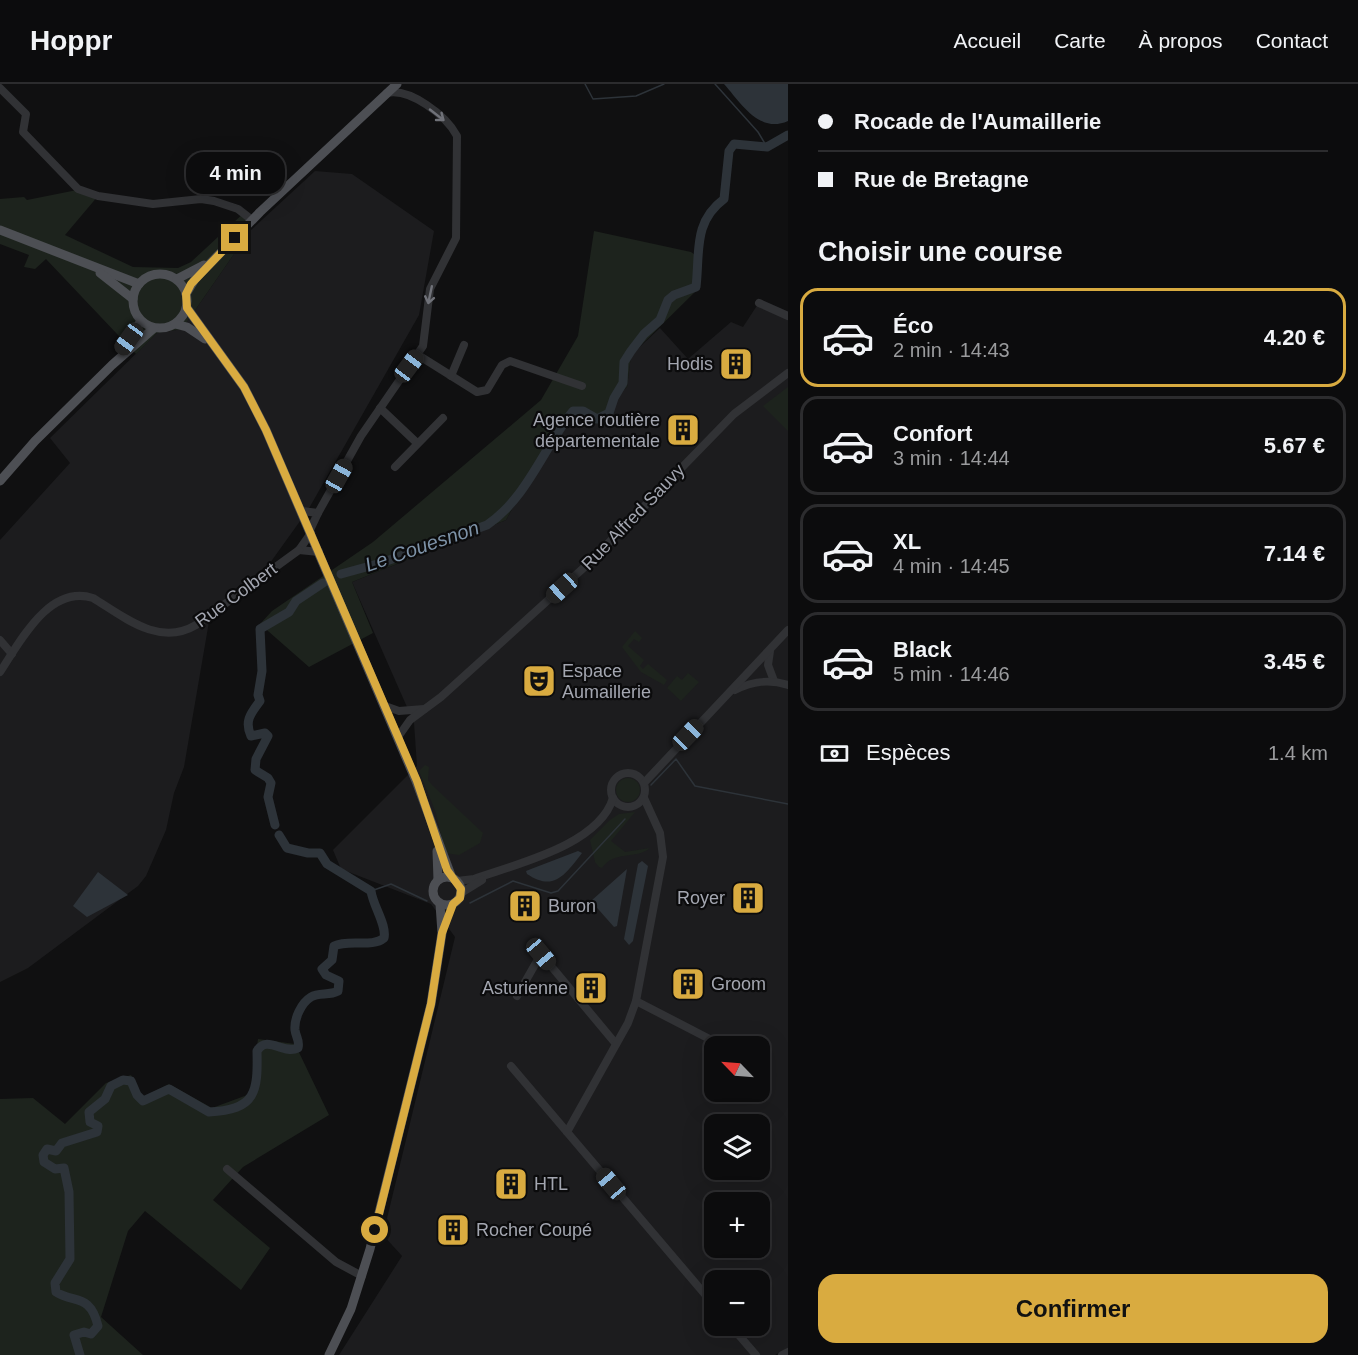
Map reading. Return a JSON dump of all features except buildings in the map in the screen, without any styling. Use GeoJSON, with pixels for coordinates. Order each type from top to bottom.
{"type":"FeatureCollection","features":[{"type":"Feature","properties":{"kind":"main road"},"geometry":{"type":"LineString","coordinates":[[186,294],[195,279],[252,220],[397,84]]}},
{"type":"Feature","properties":{"kind":"main road"},"geometry":{"type":"LineString","coordinates":[[0,230],[54,249],[88,265],[139,284]]}},
{"type":"Feature","properties":{"kind":"main road"},"geometry":{"type":"LineString","coordinates":[[177,279],[195,272],[235,238]]}},
{"type":"Feature","properties":{"kind":"main road"},"geometry":{"type":"LineString","coordinates":[[88,265],[133,300]]}},
{"type":"Feature","properties":{"kind":"main road"},"geometry":{"type":"LineString","coordinates":[[187,308],[175,324],[165,328],[154,328],[141,321],[133,300],[139,284],[154,274],[170,275],[177,279],[186,294],[187,308],[255,406],[385,706],[461,893],[453,904],[442,933],[431,1004],[362,1276],[351,1309],[329,1355]]}},
{"type":"Feature","properties":{"kind":"main road"},"geometry":{"type":"LineString","coordinates":[[1,475],[122,348],[141,321]]}},
{"type":"Feature","properties":{"kind":"main road"},"geometry":{"type":"LineString","coordinates":[[175,324],[188,327],[212,344]]}},
{"type":"Feature","properties":{"kind":"main road"},"geometry":{"type":"LineString","coordinates":[[1,475],[112,364],[154,328]]}},
{"type":"Feature","properties":{"kind":"main road"},"geometry":{"type":"LineString","coordinates":[[434,831],[438,880],[433,892],[440,904],[442,933]]}},
{"type":"Feature","properties":{"kind":"main road"},"geometry":{"type":"LineString","coordinates":[[438,880],[454,880]]}},
{"type":"Feature","properties":{"kind":"main road"},"geometry":{"type":"LineString","coordinates":[[440,904],[453,904]]}},
{"type":"Feature","properties":{"kind":"street"},"geometry":{"type":"LineString","coordinates":[[0,88],[26,114],[23,132],[78,189],[98,196],[153,204],[201,199],[214,201],[238,209],[252,220]]}},
{"type":"Feature","properties":{"kind":"street","name":"Rue Colbert"},"geometry":{"type":"LineString","coordinates":[[0,672],[48,608],[60,598],[75,594],[93,598],[150,630],[168,633],[189,630],[299,550],[318,513],[380,408],[418,355],[426,335],[430,289],[456,238],[457,136],[441,117],[414,98],[398,91],[386,93]]}},
{"type":"Feature","properties":{"kind":"street"},"geometry":{"type":"LineString","coordinates":[[759,303],[788,316]]}},
{"type":"Feature","properties":{"kind":"street"},"geometry":{"type":"LineString","coordinates":[[451,376],[464,345]]}},
{"type":"Feature","properties":{"kind":"street"},"geometry":{"type":"LineString","coordinates":[[418,355],[481,393],[490,386],[502,365],[514,361],[582,386]]}},
{"type":"Feature","properties":{"kind":"street","name":"Rue Alfred Sauvy"},"geometry":{"type":"LineString","coordinates":[[398,737],[410,720],[441,697],[589,563],[734,414],[788,373]]}},
{"type":"Feature","properties":{"kind":"street"},"geometry":{"type":"LineString","coordinates":[[380,408],[417,443]]}},
{"type":"Feature","properties":{"kind":"street"},"geometry":{"type":"LineString","coordinates":[[395,467],[443,418]]}},
{"type":"Feature","properties":{"kind":"street"},"geometry":{"type":"LineString","coordinates":[[302,511],[318,513]]}},
{"type":"Feature","properties":{"kind":"street"},"geometry":{"type":"LineString","coordinates":[[299,550],[319,552]]}},
{"type":"Feature","properties":{"kind":"street"},"geometry":{"type":"LineString","coordinates":[[567,1132],[616,1044],[636,1001],[663,857],[660,833],[644,798],[644,783],[663,760],[731,692],[788,630]]}},
{"type":"Feature","properties":{"kind":"street"},"geometry":{"type":"LineString","coordinates":[[0,640],[12,654]]}},
{"type":"Feature","properties":{"kind":"street"},"geometry":{"type":"LineString","coordinates":[[770,649],[768,665],[774,681]]}},
{"type":"Feature","properties":{"kind":"street"},"geometry":{"type":"LineString","coordinates":[[754,667],[774,681]]}},
{"type":"Feature","properties":{"kind":"street"},"geometry":{"type":"LineString","coordinates":[[754,667],[754,673],[762,681]]}},
{"type":"Feature","properties":{"kind":"street"},"geometry":{"type":"LineString","coordinates":[[731,692],[762,681],[774,681],[788,685]]}},
{"type":"Feature","properties":{"kind":"street"},"geometry":{"type":"LineString","coordinates":[[385,706],[399,711],[425,709]]}},
{"type":"Feature","properties":{"kind":"street"},"geometry":{"type":"LineString","coordinates":[[637,775],[663,760]]}},
{"type":"Feature","properties":{"kind":"street"},"geometry":{"type":"LineString","coordinates":[[623,807],[613,798],[611,789],[616,778],[626,773],[637,775],[644,783]]}},
{"type":"Feature","properties":{"kind":"street"},"geometry":{"type":"LineString","coordinates":[[600,820],[613,798]]}},
{"type":"Feature","properties":{"kind":"street"},"geometry":{"type":"LineString","coordinates":[[635,806],[644,798]]}},
{"type":"Feature","properties":{"kind":"street"},"geometry":{"type":"LineString","coordinates":[[454,880],[493,872],[576,840],[600,820],[623,807],[635,806],[650,815]]}},
{"type":"Feature","properties":{"kind":"street"},"geometry":{"type":"LineString","coordinates":[[461,893],[493,872]]}},
{"type":"Feature","properties":{"kind":"street"},"geometry":{"type":"LineString","coordinates":[[517,996],[541,954],[616,1044]]}},
{"type":"Feature","properties":{"kind":"street"},"geometry":{"type":"LineString","coordinates":[[636,1001],[704,1036]]}},
{"type":"Feature","properties":{"kind":"street"},"geometry":{"type":"LineString","coordinates":[[510,1066],[704,1293]]}},
{"type":"Feature","properties":{"kind":"street"},"geometry":{"type":"LineString","coordinates":[[227,1168],[336,1262],[362,1276]]}},
{"type":"Feature","properties":{"kind":"street"},"geometry":{"type":"LineString","coordinates":[[740,1336],[756,1355]]}},
{"type":"Feature","properties":{"kind":"street"},"geometry":{"type":"LineString","coordinates":[[782,1355],[788,1352]]}},
{"type":"Feature","properties":{"kind":"shaded area"},"geometry":{"type":"Polygon","coordinates":[[[724,84],[788,84],[788,121],[778,124],[759,120],[724,84]]]}},
{"type":"Feature","properties":{"kind":"shaded area"},"geometry":{"type":"Polygon","coordinates":[[[315,171],[352,174],[434,231],[419,315],[308,510],[270,563],[211,610],[184,767],[174,793],[166,830],[146,876],[138,886],[28,968],[0,982],[0,540],[70,463],[50,438],[157,333],[182,329],[250,231],[315,171]]]}},
{"type":"Feature","properties":{"kind":"shaded area"},"geometry":{"type":"Polygon","coordinates":[[[77,190],[98,196],[65,235],[133,267],[178,268],[191,262],[246,211],[250,231],[182,329],[157,333],[136,354],[46,259],[35,269],[24,267],[29,255],[0,244],[0,199],[24,197],[27,200],[77,190]]]}},
{"type":"Feature","properties":{"kind":"shaded area"},"geometry":{"type":"Polygon","coordinates":[[[594,231],[691,252],[702,260],[697,290],[631,355],[627,387],[614,398],[613,414],[596,424],[578,409],[571,413],[565,426],[555,430],[506,520],[352,582],[373,633],[309,667],[260,624],[272,611],[373,542],[541,400],[578,336],[594,231]]]}},
{"type":"Feature","properties":{"kind":"shaded area"},"geometry":{"type":"Polygon","coordinates":[[[758,304],[788,319],[788,1348],[775,1355],[339,1355],[402,1256],[383,1235],[455,937],[431,904],[341,869],[333,850],[417,766],[414,723],[352,582],[506,520],[555,430],[565,426],[571,413],[577,409],[614,398],[627,387],[631,355],[660,328],[688,359],[731,322],[743,327],[758,304]]]}},
{"type":"Feature","properties":{"kind":"shaded area"},"geometry":{"type":"Polygon","coordinates":[[[788,387],[788,431],[763,406],[788,387]]]}},
{"type":"Feature","properties":{"kind":"shaded area"},"geometry":{"type":"Polygon","coordinates":[[[635,631],[642,638],[639,642],[634,639],[628,646],[644,660],[640,666],[643,669],[648,664],[667,680],[664,685],[641,672],[622,647],[635,631]]]}},
{"type":"Feature","properties":{"kind":"shaded area"},"geometry":{"type":"Polygon","coordinates":[[[688,673],[699,682],[681,701],[667,688],[677,676],[682,680],[688,673]]]}},
{"type":"Feature","properties":{"kind":"shaded area"},"geometry":{"type":"Polygon","coordinates":[[[425,765],[429,767],[428,780],[432,785],[483,833],[480,843],[459,855],[445,853],[436,813],[419,771],[425,765]]]}},
{"type":"Feature","properties":{"kind":"shaded area"},"geometry":{"type":"Polygon","coordinates":[[[628,778],[637,781],[640,790],[637,799],[628,802],[619,799],[616,790],[619,781],[628,778]]]}},
{"type":"Feature","properties":{"kind":"shaded area"},"geometry":{"type":"Polygon","coordinates":[[[635,812],[611,841],[625,852],[650,848],[638,854],[613,859],[602,868],[599,867],[595,862],[590,840],[619,814],[635,812]]]}},
{"type":"Feature","properties":{"kind":"shaded area"},"geometry":{"type":"Polygon","coordinates":[[[578,851],[582,853],[570,868],[552,881],[536,879],[527,874],[526,871],[578,851]]]}},
{"type":"Feature","properties":{"kind":"shaded area"},"geometry":{"type":"Polygon","coordinates":[[[642,861],[648,866],[633,941],[629,945],[624,939],[638,864],[642,861]]]}},
{"type":"Feature","properties":{"kind":"shaded area"},"geometry":{"type":"Polygon","coordinates":[[[627,869],[617,926],[614,927],[591,901],[627,869]]]}},
{"type":"Feature","properties":{"kind":"shaded area"},"geometry":{"type":"Polygon","coordinates":[[[98,872],[128,895],[87,917],[73,906],[98,872]]]}},
{"type":"Feature","properties":{"kind":"shaded area"},"geometry":{"type":"Polygon","coordinates":[[[258,1039],[295,1044],[329,1115],[243,1167],[213,1200],[270,1248],[241,1290],[145,1211],[128,1231],[101,1317],[143,1355],[0,1355],[0,1099],[33,1098],[65,1124],[106,1083],[131,1075],[143,1097],[169,1084],[212,1108],[250,1094],[258,1039]]]}},
{"type":"Feature","properties":{"kind":"waterway"},"geometry":{"type":"LineString","coordinates":[[585,84],[593,99],[636,96],[664,84]]}},
{"type":"Feature","properties":{"kind":"waterway"},"geometry":{"type":"LineString","coordinates":[[715,84],[758,132],[767,147]]}},
{"type":"Feature","properties":{"kind":"waterway","name":"Le Couesnon"},"geometry":{"type":"LineString","coordinates":[[341,574],[381,563],[487,525],[501,514],[524,487],[573,411],[583,411],[597,419],[609,413],[614,398],[623,383],[624,362],[631,351],[644,334],[660,320],[668,300],[674,295],[696,287],[700,238],[707,218],[724,199],[729,151],[734,144],[767,147],[788,135]]}},
{"type":"Feature","properties":{"kind":"waterway","name":"Le Couesnon"},"geometry":{"type":"LineString","coordinates":[[275,825],[268,797],[271,783],[268,778],[255,770],[256,759],[268,736],[265,733],[251,736],[248,726],[251,713],[260,701],[258,695],[262,671],[260,629],[289,612],[296,601],[323,583]]}},
{"type":"Feature","properties":{"kind":"waterway"},"geometry":{"type":"LineString","coordinates":[[651,785],[676,759],[695,786],[788,804]]}},
{"type":"Feature","properties":{"kind":"waterway"},"geometry":{"type":"LineString","coordinates":[[470,903],[513,881],[551,893],[558,891],[625,819]]}},
{"type":"Feature","properties":{"kind":"waterway","name":"Le Couesnon"},"geometry":{"type":"LineString","coordinates":[[80,1355],[74,1335],[84,1332],[91,1334],[98,1326],[91,1308],[81,1301],[56,1292],[55,1283],[70,1259],[69,1192],[64,1168],[55,1169],[44,1162],[43,1155],[47,1149],[56,1151],[62,1143],[97,1132],[98,1126],[90,1122],[89,1112],[105,1099],[111,1086],[123,1080],[131,1081],[137,1095],[143,1101],[169,1089],[209,1112],[225,1110],[245,1103],[255,1088],[257,1051],[261,1046],[270,1044],[287,1049],[298,1048],[295,1026],[301,1007],[314,996],[338,991],[339,981],[326,975],[322,969],[332,960],[334,946],[373,942],[384,938],[384,927],[371,891],[327,864],[320,853],[287,848],[279,835]]}},
{"type":"Feature","properties":{"kind":"waterway"},"geometry":{"type":"LineString","coordinates":[[371,891],[391,884],[427,901]]}},
{"type":"Feature","properties":{"kind":"place","name":"Hodis"},"geometry":{"type":"Point","coordinates":[736,364]}},
{"type":"Feature","properties":{"kind":"place","name":"Agence routière départementale"},"geometry":{"type":"Point","coordinates":[683,430]}},
{"type":"Feature","properties":{"kind":"place","name":"Espace Aumaillerie"},"geometry":{"type":"Point","coordinates":[539,681]}},
{"type":"Feature","properties":{"kind":"place","name":"Royer"},"geometry":{"type":"Point","coordinates":[748,898]}},
{"type":"Feature","properties":{"kind":"place","name":"Buron"},"geometry":{"type":"Point","coordinates":[525,906]}},
{"type":"Feature","properties":{"kind":"place","name":"Groom"},"geometry":{"type":"Point","coordinates":[688,984]}},
{"type":"Feature","properties":{"kind":"place","name":"Asturienne"},"geometry":{"type":"Point","coordinates":[591,988]}},
{"type":"Feature","properties":{"kind":"place","name":"HTL"},"geometry":{"type":"Point","coordinates":[511,1184]}},
{"type":"Feature","properties":{"kind":"place","name":"Rocher Coupé"},"geometry":{"type":"Point","coordinates":[453,1230]}},
{"type":"Feature","properties":{"kind":"route"},"geometry":{"type":"LineString","coordinates":[[235,238],[191,284],[186,294],[188,312],[244,387],[255,406],[417,781],[447,870],[461,889],[460,898],[453,904],[442,933],[431,1004],[375,1230]]}}]}
